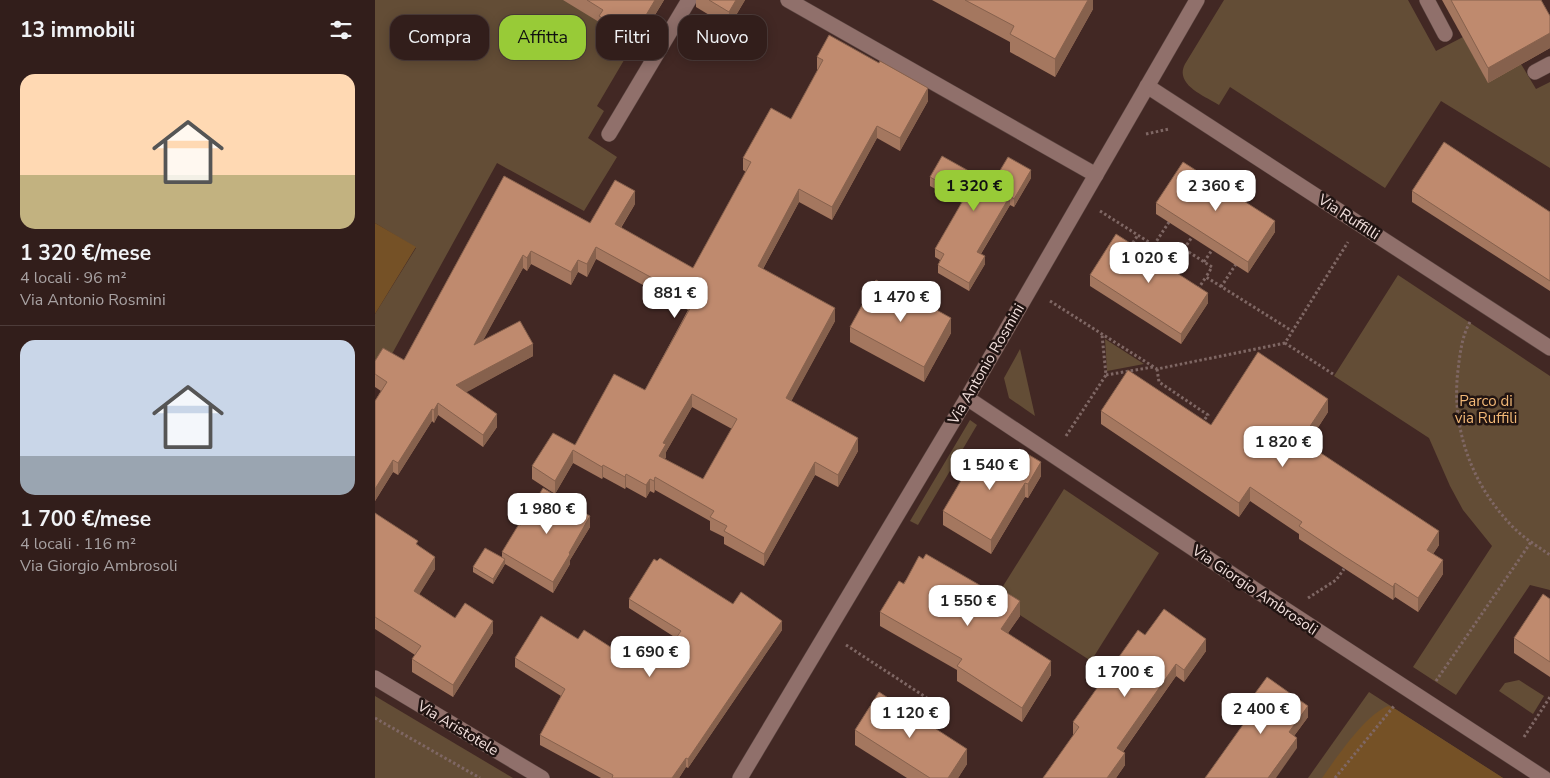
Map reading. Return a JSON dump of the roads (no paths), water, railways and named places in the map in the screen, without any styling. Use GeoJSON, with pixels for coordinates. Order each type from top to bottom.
{"type":"FeatureCollection","features":[{"type":"Feature","properties":{"kind":"street"},"geometry":{"type":"LineString","coordinates":[[609,134],[689,0]]}},
{"type":"Feature","properties":{"kind":"street"},"geometry":{"type":"LineString","coordinates":[[788,0],[1096,174]]}},
{"type":"Feature","properties":{"kind":"street","name":"Via Antonio Rosmini"},"geometry":{"type":"LineString","coordinates":[[740,778],[967,398],[1197,0]]}},
{"type":"Feature","properties":{"kind":"street"},"geometry":{"type":"LineString","coordinates":[[1427,0],[1445,34]]}},
{"type":"Feature","properties":{"kind":"street"},"geometry":{"type":"LineString","coordinates":[[1535,72],[1550,64]]}},
{"type":"Feature","properties":{"kind":"street","name":"Via Ruffilli"},"geometry":{"type":"LineString","coordinates":[[1147,86],[1550,348]]}},
{"type":"Feature","properties":{"kind":"street","name":"Via Giorgio Ambrosoli"},"geometry":{"type":"LineString","coordinates":[[967,398],[1407,690],[1544,778]]}},
{"type":"Feature","properties":{"kind":"street","name":"Via Aristotele"},"geometry":{"type":"LineString","coordinates":[[375,678],[542,778]]}},
{"type":"Feature","properties":{"kind":"park label","name":"Parco di via Ruffili"},"geometry":{"type":"Point","coordinates":[1486,410]}}]}
